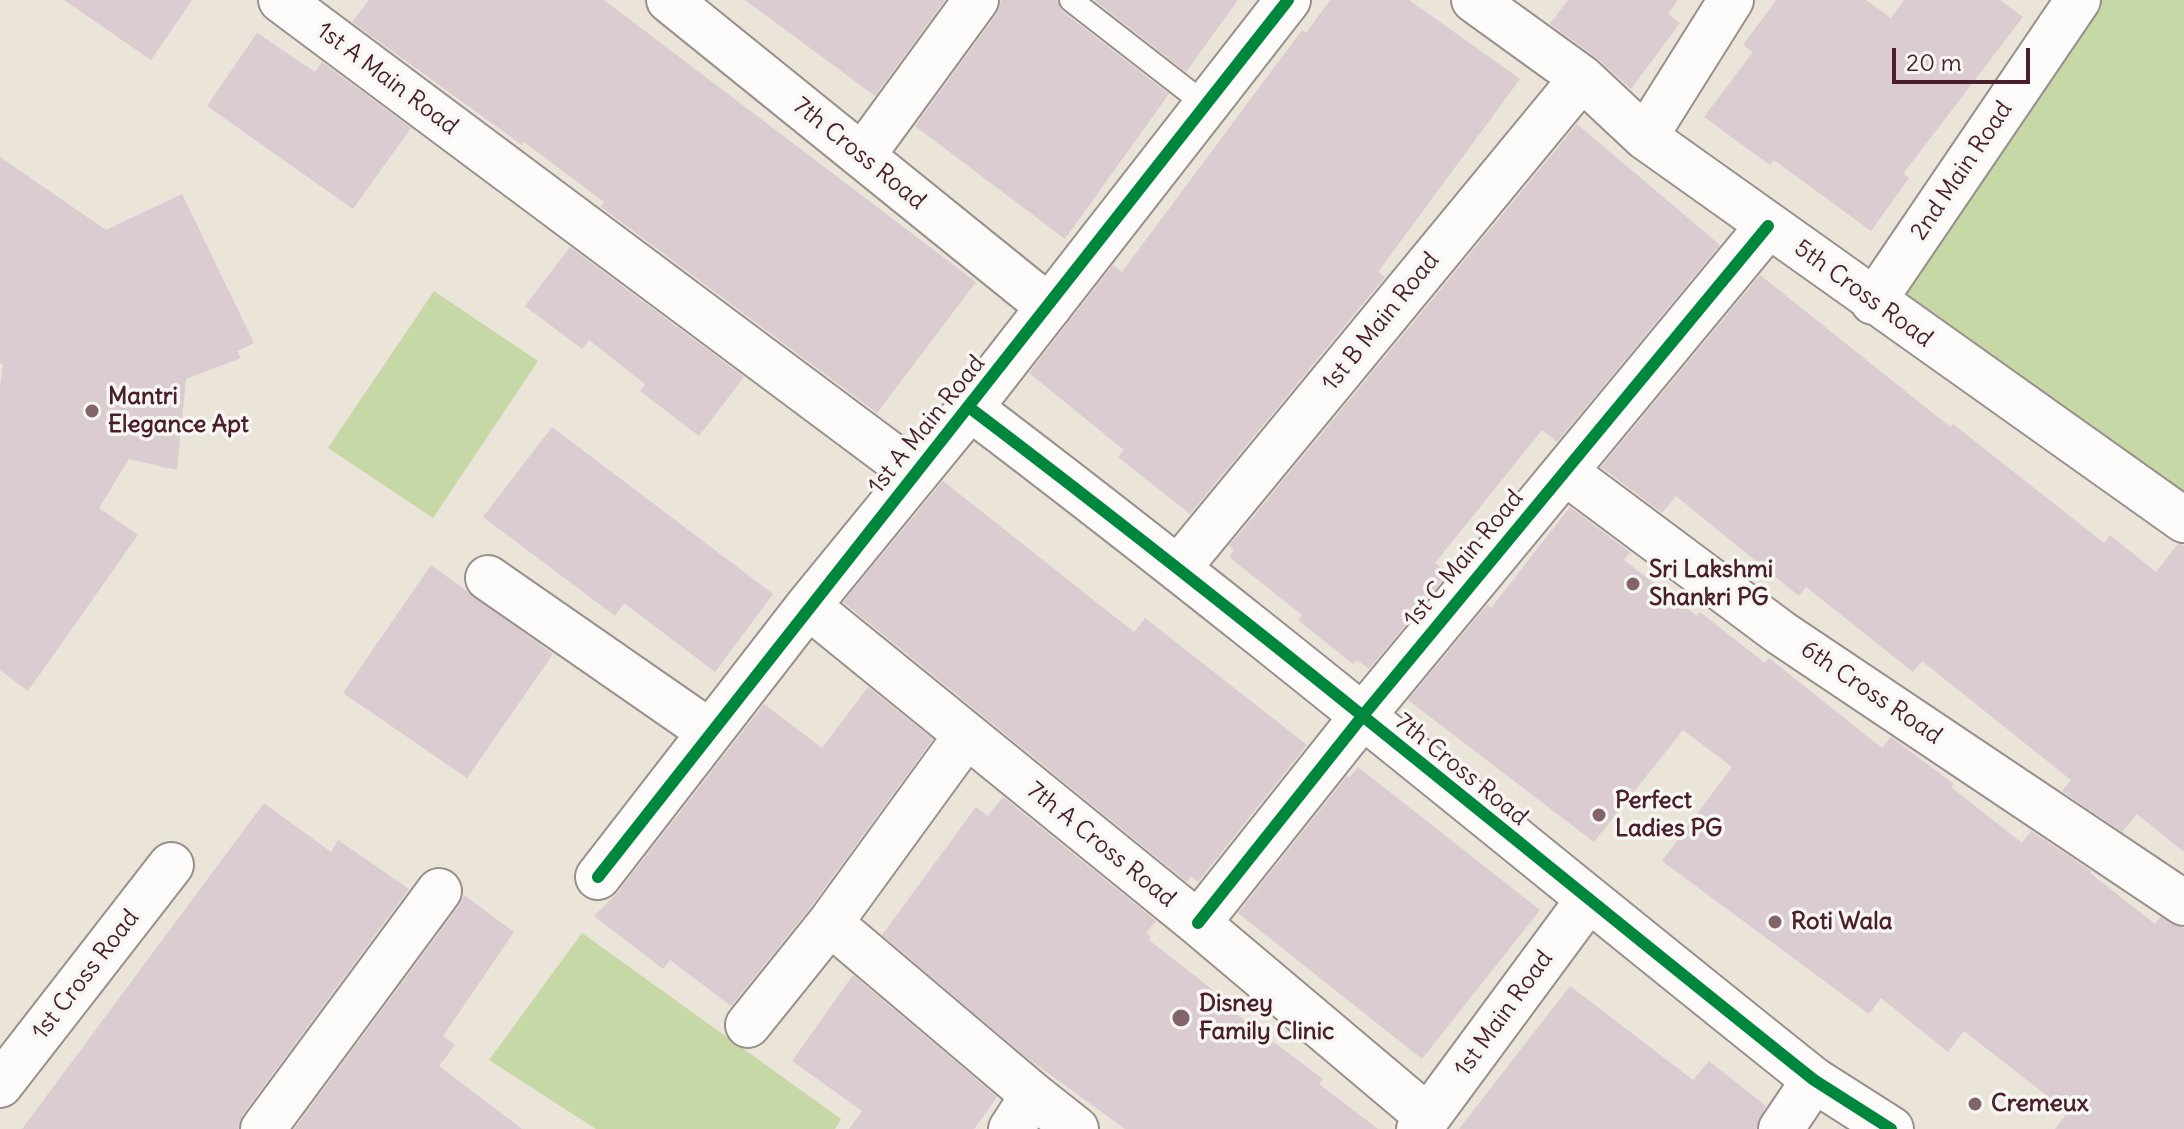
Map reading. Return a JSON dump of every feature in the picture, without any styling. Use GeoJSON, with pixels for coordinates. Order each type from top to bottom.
{"type":"FeatureCollection","features":[{"type":"Feature","properties":{"kind":"street","name":"1st A Main Road"},"geometry":{"type":"LineString","coordinates":[[281,0],[916,474]]}},
{"type":"Feature","properties":{"kind":"street","name":"7th Cross Road"},"geometry":{"type":"LineString","coordinates":[[669,0],[1049,307]]}},
{"type":"Feature","properties":{"kind":"street"},"geometry":{"type":"LineString","coordinates":[[862,156],[976,0]]}},
{"type":"Feature","properties":{"kind":"street","name":"1st A Main Road"},"geometry":{"type":"LineString","coordinates":[[598,877],[808,606],[970,408],[1288,0]]}},
{"type":"Feature","properties":{"kind":"street","name":"5th Cross Road"},"geometry":{"type":"LineString","coordinates":[[1474,0],[1582,78],[1645,137],[1873,302],[2184,520]]}},
{"type":"Feature","properties":{"kind":"street"},"geometry":{"type":"LineString","coordinates":[[1645,137],[1731,0]]}},
{"type":"Feature","properties":{"kind":"street","name":"2nd Main Road"},"geometry":{"type":"LineString","coordinates":[[1873,302],[2078,0]]}},
{"type":"Feature","properties":{"kind":"street","name":"1st B Main Road"},"geometry":{"type":"LineString","coordinates":[[1179,567],[1582,78]]}},
{"type":"Feature","properties":{"kind":"street","name":"1st C Main Road"},"geometry":{"type":"LineString","coordinates":[[1198,923],[1361,718],[1768,226]]}},
{"type":"Feature","properties":{"kind":"street","name":"7th Cross Road"},"geometry":{"type":"LineString","coordinates":[[970,408],[1179,567],[1361,718],[1814,1080],[1891,1129]]}},
{"type":"Feature","properties":{"kind":"street","name":"6th Cross Road"},"geometry":{"type":"LineString","coordinates":[[1565,472],[1781,633],[2184,903]]}},
{"type":"Feature","properties":{"kind":"street"},"geometry":{"type":"LineString","coordinates":[[488,578],[710,732]]}},
{"type":"Feature","properties":{"kind":"street","name":"7th A Cross Road"},"geometry":{"type":"LineString","coordinates":[[808,606],[1198,923],[1424,1123]]}},
{"type":"Feature","properties":{"kind":"street"},"geometry":{"type":"LineString","coordinates":[[748,1025],[830,923],[966,736]]}},
{"type":"Feature","properties":{"kind":"street","name":"1st Cross Road"},"geometry":{"type":"LineString","coordinates":[[0,1085],[171,865]]}},
{"type":"Feature","properties":{"kind":"street"},"geometry":{"type":"LineString","coordinates":[[263,1129],[439,891]]}},
{"type":"Feature","properties":{"kind":"street","name":"1st Main Road"},"geometry":{"type":"LineString","coordinates":[[1424,1123],[1588,900]]}},
{"type":"Feature","properties":{"kind":"street"},"geometry":{"type":"LineString","coordinates":[[830,923],[1022,1112],[1076,1129]]}},
{"type":"Feature","properties":{"kind":"street"},"geometry":{"type":"LineString","coordinates":[[1781,1129],[1814,1080]]}},
{"type":"Feature","properties":{"kind":"lane"},"geometry":{"type":"LineString","coordinates":[[1071,0],[1206,105]]}},
{"type":"Feature","properties":{"kind":"green space"},"geometry":{"type":"Polygon","coordinates":[[[2078,0],[2184,0],[2184,520],[1873,302],[2078,0]]]}},
{"type":"Feature","properties":{"kind":"green space"},"geometry":{"type":"Polygon","coordinates":[[[434,291],[538,361],[433,518],[328,448],[434,291]]]}},
{"type":"Feature","properties":{"kind":"green space"},"geometry":{"type":"Polygon","coordinates":[[[582,933],[841,1119],[835,1129],[596,1129],[489,1060],[582,933]]]}},
{"type":"Feature","properties":{"kind":"building"},"geometry":{"type":"Polygon","coordinates":[[[64,0],[192,0],[151,60],[64,0]]]}},
{"type":"Feature","properties":{"kind":"building"},"geometry":{"type":"Polygon","coordinates":[[[369,0],[604,0],[976,282],[877,413],[601,207],[604,202],[524,142],[522,145],[352,22],[369,0]]]}},
{"type":"Feature","properties":{"kind":"building"},"geometry":{"type":"Polygon","coordinates":[[[745,0],[945,0],[875,96],[745,0]]]}},
{"type":"Feature","properties":{"kind":"building"},"geometry":{"type":"Polygon","coordinates":[[[1001,0],[1057,0],[1062,11],[1169,94],[1065,239],[915,126],[996,15],[1001,0]]]}},
{"type":"Feature","properties":{"kind":"building"},"geometry":{"type":"Polygon","coordinates":[[[1094,0],[1238,0],[1186,72],[1094,0]]]}},
{"type":"Feature","properties":{"kind":"building"},"geometry":{"type":"Polygon","coordinates":[[[1330,0],[1409,0],[1520,79],[1378,272],[1385,277],[1190,514],[1118,457],[1124,450],[1029,373],[1113,265],[1122,272],[1302,30],[1306,33],[1330,0]]]}},
{"type":"Feature","properties":{"kind":"building"},"geometry":{"type":"Polygon","coordinates":[[[1568,0],[1678,0],[1668,14],[1680,23],[1631,89],[1597,58],[1550,24],[1568,0]]]}},
{"type":"Feature","properties":{"kind":"building"},"geometry":{"type":"Polygon","coordinates":[[[1776,0],[1866,0],[1891,18],[1904,0],[2000,0],[2023,17],[1903,174],[1909,178],[1871,231],[1774,160],[1770,165],[1704,117],[1753,52],[1743,45],[1776,0]]]}},
{"type":"Feature","properties":{"kind":"building"},"geometry":{"type":"Polygon","coordinates":[[[257,33],[315,72],[322,62],[411,128],[353,209],[207,106],[257,33]]]}},
{"type":"Feature","properties":{"kind":"building"},"geometry":{"type":"Polygon","coordinates":[[[1577,124],[1720,245],[1557,442],[1542,430],[1435,563],[1448,574],[1369,669],[1357,660],[1353,664],[1298,620],[1302,615],[1229,557],[1234,550],[1229,546],[1577,124]]]}},
{"type":"Feature","properties":{"kind":"building","name":"Mantri Elegance Apt"},"geometry":{"type":"Polygon","coordinates":[[[0,157],[106,230],[182,194],[254,343],[237,351],[241,358],[186,379],[177,470],[129,459],[99,508],[138,535],[28,691],[0,670],[0,388],[3,365],[0,363],[0,157]]]}},
{"type":"Feature","properties":{"kind":"building"},"geometry":{"type":"Polygon","coordinates":[[[570,247],[744,377],[699,436],[640,391],[645,384],[589,340],[582,349],[525,306],[570,247]]]}},
{"type":"Feature","properties":{"kind":"building"},"geometry":{"type":"Polygon","coordinates":[[[1760,275],[1950,427],[1953,424],[2104,543],[2110,535],[2156,572],[2178,544],[2184,545],[2184,852],[2137,814],[2122,832],[2062,791],[2071,780],[1922,661],[1913,672],[1806,587],[1799,596],[1676,496],[1662,513],[1601,467],[1760,275]]]}},
{"type":"Feature","properties":{"kind":"building"},"geometry":{"type":"Polygon","coordinates":[[[552,427],[773,594],[715,672],[624,603],[615,616],[483,517],[552,427]]]}},
{"type":"Feature","properties":{"kind":"building"},"geometry":{"type":"Polygon","coordinates":[[[943,481],[1134,632],[1145,618],[1307,745],[1198,882],[1191,876],[1187,882],[843,602],[943,481]]]}},
{"type":"Feature","properties":{"kind":"building"},"geometry":{"type":"Polygon","coordinates":[[[1570,507],[1630,552],[1624,560],[1697,616],[1700,612],[1765,663],[1769,658],[1882,748],[1891,737],[1954,784],[1951,787],[2022,843],[2031,831],[2091,871],[2155,924],[2160,917],[2184,928],[2184,1129],[2055,1129],[2068,1112],[1964,1031],[1948,1052],[1881,998],[1869,1014],[1662,861],[1732,767],[1683,730],[1594,842],[1408,700],[1487,605],[1491,608],[1570,507]]]}},
{"type":"Feature","properties":{"kind":"building"},"geometry":{"type":"Polygon","coordinates":[[[431,565],[553,654],[467,778],[343,693],[431,565]]]}},
{"type":"Feature","properties":{"kind":"building"},"geometry":{"type":"Polygon","coordinates":[[[868,687],[933,739],[810,908],[731,1006],[670,960],[663,969],[594,916],[618,892],[764,704],[822,748],[868,687]]]}},
{"type":"Feature","properties":{"kind":"building"},"geometry":{"type":"Polygon","coordinates":[[[1358,767],[1540,910],[1422,1059],[1238,913],[1347,776],[1349,778],[1358,767]]]}},
{"type":"Feature","properties":{"kind":"building"},"geometry":{"type":"Polygon","coordinates":[[[1003,797],[1156,921],[1146,933],[1151,937],[1149,940],[1227,1001],[1224,1005],[1323,1079],[1319,1084],[1378,1129],[1125,1129],[1026,1057],[882,935],[976,807],[988,816],[1003,797]]]}},
{"type":"Feature","properties":{"kind":"building"},"geometry":{"type":"Polygon","coordinates":[[[264,803],[331,852],[338,840],[409,889],[243,1114],[238,1129],[22,1129],[264,803]]]}},
{"type":"Feature","properties":{"kind":"building"},"geometry":{"type":"Polygon","coordinates":[[[464,895],[514,932],[443,1036],[455,1045],[439,1066],[522,1129],[294,1129],[459,906],[464,895]]]}},
{"type":"Feature","properties":{"kind":"building"},"geometry":{"type":"Polygon","coordinates":[[[853,975],[997,1097],[974,1129],[849,1129],[862,1111],[792,1061],[853,975]]]}},
{"type":"Feature","properties":{"kind":"building"},"geometry":{"type":"Polygon","coordinates":[[[1570,986],[1693,1080],[1709,1061],[1766,1106],[1756,1129],[1459,1129],[1570,986]]]}},
{"type":"Feature","properties":{"kind":"cycle path"},"geometry":{"type":"LineString","coordinates":[[598,877],[1288,0]]}},
{"type":"Feature","properties":{"kind":"cycle path"},"geometry":{"type":"LineString","coordinates":[[1198,923],[1361,718],[1768,226]]}},
{"type":"Feature","properties":{"kind":"cycle path"},"geometry":{"type":"LineString","coordinates":[[970,408],[1289,657],[1814,1080],[1891,1129]]}},
{"type":"Feature","properties":{"kind":"place","name":"Mantri Elegance Apt"},"geometry":{"type":"Point","coordinates":[92,411]}},
{"type":"Feature","properties":{"kind":"place","name":"Sri Lakshmi Shankri PG"},"geometry":{"type":"Point","coordinates":[1633,584]}},
{"type":"Feature","properties":{"kind":"place","name":"Perfect Ladies PG"},"geometry":{"type":"Point","coordinates":[1599,815]}},
{"type":"Feature","properties":{"kind":"place","name":"Roti Wala"},"geometry":{"type":"Point","coordinates":[1775,922]}},
{"type":"Feature","properties":{"kind":"place","name":"Disney Family Clinic"},"geometry":{"type":"Point","coordinates":[1181,1018]}},
{"type":"Feature","properties":{"kind":"place","name":"Cremeux"},"geometry":{"type":"Point","coordinates":[1975,1104]}}]}
